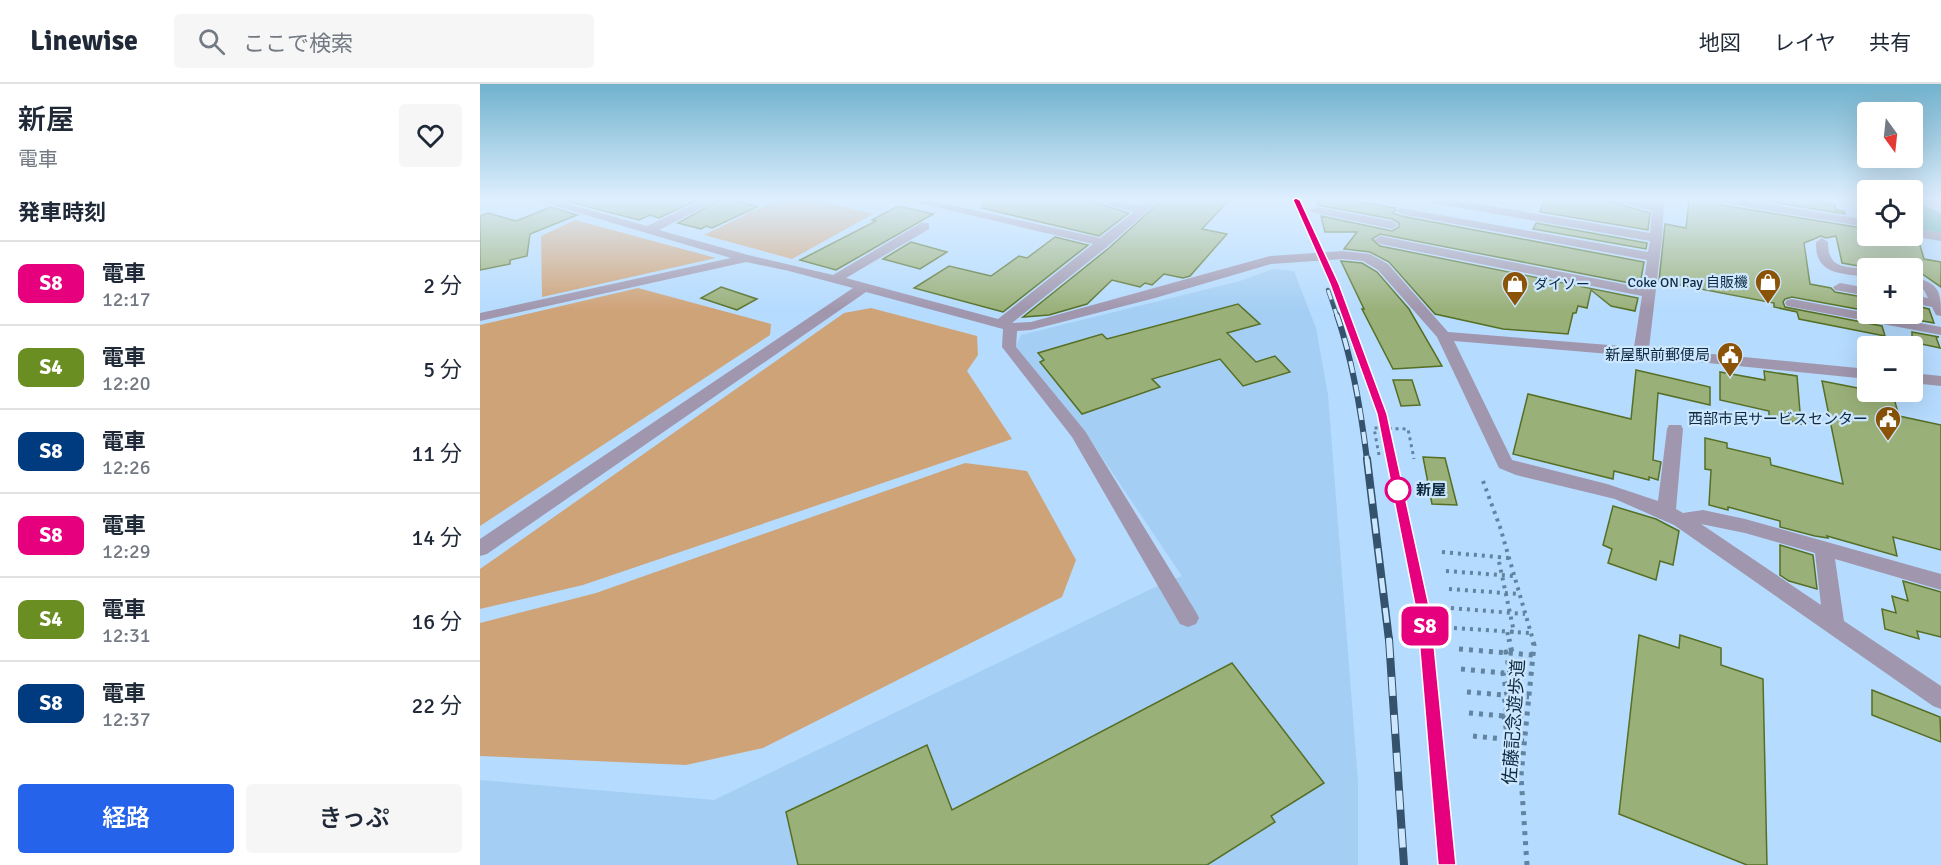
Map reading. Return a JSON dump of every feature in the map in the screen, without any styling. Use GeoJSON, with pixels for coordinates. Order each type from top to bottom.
{"type":"FeatureCollection","features":[{"type":"Feature","properties":{"kind":"street"},"geometry":{"type":"LineString","coordinates":[[667,236],[747,258],[791,267],[1005,326],[1031,326],[1150,296],[1270,260],[1343,255],[1366,257],[1383,267],[1444,336],[1505,464],[1516,469],[1598,489],[1673,516],[1941,699]]}},
{"type":"Feature","properties":{"kind":"street"},"geometry":{"type":"LineString","coordinates":[[835,279],[907,236]]}},
{"type":"Feature","properties":{"kind":"street"},"geometry":{"type":"LineString","coordinates":[[1075,236],[1104,243]]}},
{"type":"Feature","properties":{"kind":"street"},"geometry":{"type":"LineString","coordinates":[[1005,326],[1112,236]]}},
{"type":"Feature","properties":{"kind":"street"},"geometry":{"type":"LineString","coordinates":[[1366,257],[1383,236]]}},
{"type":"Feature","properties":{"kind":"street"},"geometry":{"type":"LineString","coordinates":[[1554,236],[1652,257]]}},
{"type":"Feature","properties":{"kind":"street"},"geometry":{"type":"LineString","coordinates":[[1641,352],[1656,238],[1647,236]]}},
{"type":"Feature","properties":{"kind":"street"},"geometry":{"type":"LineString","coordinates":[[1380,240],[1647,293]]}},
{"type":"Feature","properties":{"kind":"street"},"geometry":{"type":"LineString","coordinates":[[1822,242],[1823,259],[1826,263],[1832,267],[1857,271]]}},
{"type":"Feature","properties":{"kind":"street"},"geometry":{"type":"LineString","coordinates":[[480,317],[747,258]]}},
{"type":"Feature","properties":{"kind":"street"},"geometry":{"type":"LineString","coordinates":[[1923,283],[1931,287],[1939,308]]}},
{"type":"Feature","properties":{"kind":"street"},"geometry":{"type":"LineString","coordinates":[[480,549],[864,287]]}},
{"type":"Feature","properties":{"kind":"street"},"geometry":{"type":"LineString","coordinates":[[1840,287],[1857,290]]}},
{"type":"Feature","properties":{"kind":"street"},"geometry":{"type":"LineString","coordinates":[[1792,303],[1941,331]]}},
{"type":"Feature","properties":{"kind":"street"},"geometry":{"type":"LineString","coordinates":[[1923,303],[1939,308]]}},
{"type":"Feature","properties":{"kind":"street"},"geometry":{"type":"LineString","coordinates":[[1005,326],[1009,347],[1079,435],[1188,618]]}},
{"type":"Feature","properties":{"kind":"street"},"geometry":{"type":"LineString","coordinates":[[1444,336],[1857,373]]}},
{"type":"Feature","properties":{"kind":"street"},"geometry":{"type":"LineString","coordinates":[[1923,379],[1941,381]]}},
{"type":"Feature","properties":{"kind":"street"},"geometry":{"type":"LineString","coordinates":[[1673,516],[1675,429]]}},
{"type":"Feature","properties":{"kind":"street"},"geometry":{"type":"LineString","coordinates":[[1673,516],[1703,517],[1735,524],[1941,582]]}},
{"type":"Feature","properties":{"kind":"street"},"geometry":{"type":"LineString","coordinates":[[1824,549],[1834,625]]}},
{"type":"Feature","properties":{"kind":"path"},"geometry":{"type":"LineString","coordinates":[[1379,455],[1374,428],[1408,429],[1414,459]]}},
{"type":"Feature","properties":{"kind":"path","name":"佐藤記念遊歩道"},"geometry":{"type":"LineString","coordinates":[[1483,481],[1509,558],[1534,645],[1521,776],[1527,865]]}},
{"type":"Feature","properties":{"kind":"path"},"geometry":{"type":"LineString","coordinates":[[1442,552],[1509,558]]}},
{"type":"Feature","properties":{"kind":"path"},"geometry":{"type":"LineString","coordinates":[[1498,557],[1514,632]]}},
{"type":"Feature","properties":{"kind":"path"},"geometry":{"type":"LineString","coordinates":[[1446,571],[1514,576]]}},
{"type":"Feature","properties":{"kind":"path"},"geometry":{"type":"LineString","coordinates":[[1449,589],[1519,594]]}},
{"type":"Feature","properties":{"kind":"path"},"geometry":{"type":"LineString","coordinates":[[1451,608],[1525,614]]}},
{"type":"Feature","properties":{"kind":"path"},"geometry":{"type":"LineString","coordinates":[[1454,628],[1530,633]]}},
{"type":"Feature","properties":{"kind":"path"},"geometry":{"type":"LineString","coordinates":[[1507,631],[1510,674]]}},
{"type":"Feature","properties":{"kind":"path"},"geometry":{"type":"LineString","coordinates":[[1459,649],[1533,655]]}},
{"type":"Feature","properties":{"kind":"path"},"geometry":{"type":"LineString","coordinates":[[1461,669],[1531,676]]}},
{"type":"Feature","properties":{"kind":"path"},"geometry":{"type":"LineString","coordinates":[[1503,673],[1508,739]]}},
{"type":"Feature","properties":{"kind":"path"},"geometry":{"type":"LineString","coordinates":[[1467,692],[1528,697]]}},
{"type":"Feature","properties":{"kind":"path"},"geometry":{"type":"LineString","coordinates":[[1469,714],[1527,718]]}},
{"type":"Feature","properties":{"kind":"path"},"geometry":{"type":"LineString","coordinates":[[1473,735],[1524,741]]}},
{"type":"Feature","properties":{"kind":"shaded area"},"geometry":{"type":"Polygon","coordinates":[[[541,236],[636,236],[716,258],[542,297],[541,236]]]}},
{"type":"Feature","properties":{"kind":"shaded area"},"geometry":{"type":"Polygon","coordinates":[[[709,236],[833,236],[792,259],[709,236]]]}},
{"type":"Feature","properties":{"kind":"shaded area"},"geometry":{"type":"Polygon","coordinates":[[[1273,269],[1294,271],[1316,328],[1328,395],[1358,781],[1358,865],[480,865],[480,780],[714,800],[1182,576],[1081,426],[1014,350],[1021,335],[1240,281],[1273,269]]]}},
{"type":"Feature","properties":{"kind":"shaded area"},"geometry":{"type":"Polygon","coordinates":[[[638,288],[771,324],[770,335],[480,526],[480,325],[638,288]]]}},
{"type":"Feature","properties":{"kind":"shaded area"},"geometry":{"type":"Polygon","coordinates":[[[871,308],[977,336],[978,355],[967,371],[1012,439],[583,585],[480,609],[480,569],[844,313],[871,308]]]}},
{"type":"Feature","properties":{"kind":"shaded area"},"geometry":{"type":"Polygon","coordinates":[[[965,463],[1027,471],[1076,560],[1062,597],[763,748],[686,765],[480,756],[480,623],[596,593],[965,463]]]}},
{"type":"Feature","properties":{"kind":"building"},"geometry":{"type":"Polygon","coordinates":[[[480,236],[530,236],[527,256],[510,260],[510,264],[480,270],[480,236]]]}},
{"type":"Feature","properties":{"kind":"building"},"geometry":{"type":"Polygon","coordinates":[[[846,236],[894,236],[836,270],[800,260],[846,236]]]}},
{"type":"Feature","properties":{"kind":"building"},"geometry":{"type":"Polygon","coordinates":[[[1122,236],[1225,236],[1190,276],[1183,278],[1164,274],[1152,285],[1145,283],[1140,287],[1112,280],[1087,304],[1049,315],[1023,317],[1122,236]]]}},
{"type":"Feature","properties":{"kind":"building"},"geometry":{"type":"Polygon","coordinates":[[[1354,236],[1376,236],[1372,239],[1380,246],[1638,298],[1635,311],[1611,306],[1591,290],[1587,308],[1578,306],[1576,313],[1573,313],[1568,334],[1503,329],[1435,314],[1389,262],[1370,252],[1344,249],[1354,236]]]}},
{"type":"Feature","properties":{"kind":"building"},"geometry":{"type":"Polygon","coordinates":[[[1392,236],[1509,236],[1644,262],[1640,285],[1392,236]]]}},
{"type":"Feature","properties":{"kind":"building"},"geometry":{"type":"Polygon","coordinates":[[[1575,236],[1611,236],[1647,243],[1646,249],[1575,236]]]}},
{"type":"Feature","properties":{"kind":"building"},"geometry":{"type":"Polygon","coordinates":[[[1664,236],[1820,236],[1804,243],[1810,284],[1857,296],[1857,309],[1792,297],[1785,299],[1783,302],[1785,307],[1857,321],[1857,324],[1882,326],[1885,336],[1799,319],[1797,312],[1774,307],[1774,303],[1659,281],[1664,236]]]}},
{"type":"Feature","properties":{"kind":"building"},"geometry":{"type":"Polygon","coordinates":[[[1836,236],[1857,236],[1857,246],[1920,246],[1924,259],[1941,262],[1941,287],[1923,275],[1923,258],[1857,258],[1857,266],[1842,263],[1836,236]]]}},
{"type":"Feature","properties":{"kind":"building"},"geometry":{"type":"Polygon","coordinates":[[[1055,237],[1088,245],[1003,312],[914,288],[949,266],[991,276],[1019,256],[1027,258],[1055,237]]]}},
{"type":"Feature","properties":{"kind":"building"},"geometry":{"type":"Polygon","coordinates":[[[911,242],[947,252],[920,269],[883,259],[911,242]]]}},
{"type":"Feature","properties":{"kind":"building"},"geometry":{"type":"Polygon","coordinates":[[[1341,261],[1362,263],[1377,272],[1409,309],[1442,366],[1393,369],[1362,309],[1364,309],[1341,261]]]}},
{"type":"Feature","properties":{"kind":"building"},"geometry":{"type":"Polygon","coordinates":[[[721,287],[757,299],[737,310],[701,298],[721,287]]]}},
{"type":"Feature","properties":{"kind":"building"},"geometry":{"type":"Polygon","coordinates":[[[1238,304],[1260,324],[1227,333],[1256,362],[1275,356],[1290,372],[1243,386],[1220,359],[1152,379],[1160,387],[1082,414],[1040,362],[1044,360],[1038,353],[1102,334],[1107,339],[1238,304]]]}},
{"type":"Feature","properties":{"kind":"building"},"geometry":{"type":"Polygon","coordinates":[[[1923,308],[1929,309],[1934,323],[1923,321],[1923,308]]]}},
{"type":"Feature","properties":{"kind":"building"},"geometry":{"type":"Polygon","coordinates":[[[1912,332],[1939,337],[1936,337],[1940,348],[1923,344],[1923,336],[1912,336],[1912,332]]]}},
{"type":"Feature","properties":{"kind":"building"},"geometry":{"type":"Polygon","coordinates":[[[1636,370],[1710,387],[1710,405],[1658,393],[1653,460],[1661,462],[1658,480],[1649,477],[1649,480],[1614,471],[1613,479],[1513,454],[1528,394],[1631,419],[1636,370]]]}},
{"type":"Feature","properties":{"kind":"building"},"geometry":{"type":"Polygon","coordinates":[[[1764,371],[1797,376],[1801,424],[1769,416],[1769,411],[1720,400],[1720,372],[1765,380],[1764,371]]]}},
{"type":"Feature","properties":{"kind":"building"},"geometry":{"type":"Polygon","coordinates":[[[1393,380],[1412,380],[1420,405],[1401,406],[1393,380]]]}},
{"type":"Feature","properties":{"kind":"building"},"geometry":{"type":"Polygon","coordinates":[[[1822,381],[1857,388],[1857,402],[1895,402],[1899,416],[1941,425],[1941,550],[1893,537],[1897,556],[1827,536],[1828,538],[1815,536],[1780,527],[1780,521],[1728,507],[1728,510],[1709,505],[1711,470],[1705,469],[1705,438],[1727,443],[1727,448],[1770,458],[1771,465],[1843,484],[1822,381]]]}},
{"type":"Feature","properties":{"kind":"building"},"geometry":{"type":"Polygon","coordinates":[[[1423,457],[1445,458],[1457,505],[1432,504],[1423,457]]]}},
{"type":"Feature","properties":{"kind":"building"},"geometry":{"type":"Polygon","coordinates":[[[1613,506],[1656,519],[1679,531],[1673,565],[1660,561],[1656,580],[1608,563],[1612,549],[1603,545],[1613,506]]]}},
{"type":"Feature","properties":{"kind":"building"},"geometry":{"type":"Polygon","coordinates":[[[1780,545],[1813,555],[1817,589],[1789,581],[1780,575],[1780,545]]]}},
{"type":"Feature","properties":{"kind":"building"},"geometry":{"type":"Polygon","coordinates":[[[1903,581],[1941,592],[1941,637],[1917,631],[1919,639],[1885,629],[1882,609],[1896,613],[1892,596],[1908,601],[1903,581]]]}},
{"type":"Feature","properties":{"kind":"building"},"geometry":{"type":"Polygon","coordinates":[[[1639,635],[1679,648],[1680,635],[1721,648],[1721,665],[1763,679],[1767,865],[1747,865],[1619,814],[1639,635]]]}},
{"type":"Feature","properties":{"kind":"building"},"geometry":{"type":"Polygon","coordinates":[[[1232,663],[1324,783],[1271,816],[1275,822],[1207,865],[798,865],[786,812],[927,745],[952,810],[1232,663]]]}},
{"type":"Feature","properties":{"kind":"building"},"geometry":{"type":"Polygon","coordinates":[[[1872,690],[1940,717],[1941,742],[1872,715],[1872,690]]]}},
{"type":"Feature","properties":{"kind":"railway"},"geometry":{"type":"LineString","coordinates":[[1312,236],[1346,316]]}},
{"type":"Feature","properties":{"kind":"railway"},"geometry":{"type":"LineString","coordinates":[[1328,290],[1337,316]]}},
{"type":"Feature","properties":{"kind":"railway"},"geometry":{"type":"LineString","coordinates":[[1337,315],[1356,386],[1367,460]]}},
{"type":"Feature","properties":{"kind":"railway"},"geometry":{"type":"LineString","coordinates":[[1345,315],[1382,414],[1392,460]]}},
{"type":"Feature","properties":{"kind":"railway"},"geometry":{"type":"LineString","coordinates":[[1367,459],[1389,640]]}},
{"type":"Feature","properties":{"kind":"railway"},"geometry":{"type":"LineString","coordinates":[[1391,459],[1424,615],[1426,640]]}},
{"type":"Feature","properties":{"kind":"railway"},"geometry":{"type":"LineString","coordinates":[[1389,639],[1404,865]]}},
{"type":"Feature","properties":{"kind":"railway"},"geometry":{"type":"LineString","coordinates":[[1426,639],[1447,865]]}},
{"type":"Feature","properties":{"kind":"train","name":"S8"},"geometry":{"type":"LineString","coordinates":[[1313,236],[1360,351],[1382,414],[1424,615],[1447,865]]}},
{"type":"Feature","properties":{"kind":"place","name":"Coke ON Pay 自販機"},"geometry":{"type":"Point","coordinates":[1768,305]}},
{"type":"Feature","properties":{"kind":"place","name":"ダイソー"},"geometry":{"type":"Point","coordinates":[1515,307]}},
{"type":"Feature","properties":{"kind":"place","name":"新屋駅前郵便局"},"geometry":{"type":"Point","coordinates":[1730,378]}},
{"type":"Feature","properties":{"kind":"place","name":"西部市民サービスセンター"},"geometry":{"type":"Point","coordinates":[1888,442]}},
{"type":"Feature","properties":{"kind":"place","name":"新屋"},"geometry":{"type":"Point","coordinates":[1398,490]}}]}
